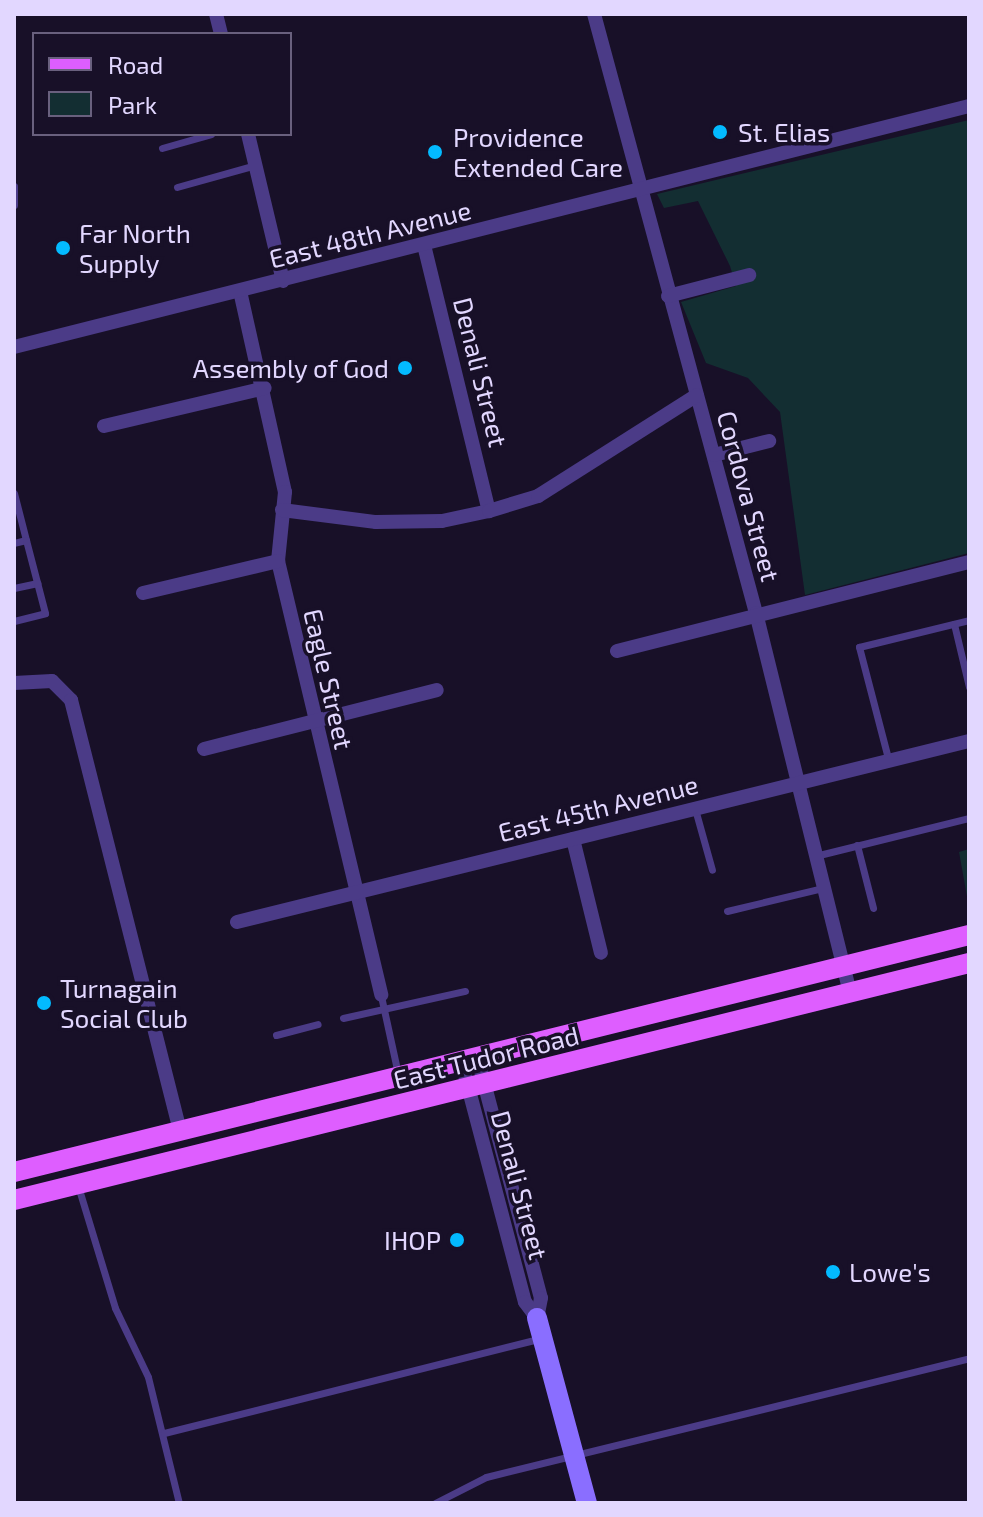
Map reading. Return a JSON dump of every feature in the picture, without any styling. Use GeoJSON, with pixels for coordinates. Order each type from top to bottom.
{"type":"FeatureCollection","features":[{"type":"Feature","properties":{"kind":"main road","name":"East Tudor Road"},"geometry":{"type":"LineString","coordinates":[[14,1172],[969,935]]}},
{"type":"Feature","properties":{"kind":"main road","name":"East Tudor Road"},"geometry":{"type":"LineString","coordinates":[[14,1200],[969,963]]}},
{"type":"Feature","properties":{"kind":"street","name":"Cordova Street"},"geometry":{"type":"LineString","coordinates":[[594,14],[636,189],[714,455],[756,613],[850,993]]}},
{"type":"Feature","properties":{"kind":"street","name":"East 48th Avenue"},"geometry":{"type":"LineString","coordinates":[[14,347],[969,106]]}},
{"type":"Feature","properties":{"kind":"street"},"geometry":{"type":"LineString","coordinates":[[249,136],[283,281]]}},
{"type":"Feature","properties":{"kind":"street","name":"Denali Street"},"geometry":{"type":"LineString","coordinates":[[424,245],[489,511]]}},
{"type":"Feature","properties":{"kind":"street"},"geometry":{"type":"LineString","coordinates":[[668,296],[749,275]]}},
{"type":"Feature","properties":{"kind":"street","name":"Eagle Street"},"geometry":{"type":"LineString","coordinates":[[240,291],[265,388],[285,492],[278,561],[353,893],[381,995]]}},
{"type":"Feature","properties":{"kind":"street"},"geometry":{"type":"LineString","coordinates":[[104,426],[265,388]]}},
{"type":"Feature","properties":{"kind":"street"},"geometry":{"type":"LineString","coordinates":[[282,510],[376,522],[442,521],[489,511],[538,496],[697,395]]}},
{"type":"Feature","properties":{"kind":"street"},"geometry":{"type":"LineString","coordinates":[[714,455],[769,441]]}},
{"type":"Feature","properties":{"kind":"street"},"geometry":{"type":"LineString","coordinates":[[143,593],[278,561]]}},
{"type":"Feature","properties":{"kind":"street"},"geometry":{"type":"LineString","coordinates":[[617,651],[756,613],[969,562]]}},
{"type":"Feature","properties":{"kind":"street"},"geometry":{"type":"LineString","coordinates":[[14,683],[52,681],[71,700],[180,1130]]}},
{"type":"Feature","properties":{"kind":"street"},"geometry":{"type":"LineString","coordinates":[[204,749],[437,690]]}},
{"type":"Feature","properties":{"kind":"street","name":"East 45th Avenue"},"geometry":{"type":"LineString","coordinates":[[237,922],[969,741]]}},
{"type":"Feature","properties":{"kind":"street"},"geometry":{"type":"LineString","coordinates":[[573,839],[601,953]]}},
{"type":"Feature","properties":{"kind":"street","name":"Denali Street"},"geometry":{"type":"LineString","coordinates":[[469,1058],[525,1302],[540,1328],[587,1503]]}},
{"type":"Feature","properties":{"kind":"lane"},"geometry":{"type":"LineString","coordinates":[[162,148],[204,136]]}},
{"type":"Feature","properties":{"kind":"lane"},"geometry":{"type":"LineString","coordinates":[[177,187],[256,165]]}},
{"type":"Feature","properties":{"kind":"lane"},"geometry":{"type":"LineString","coordinates":[[14,186],[14,205]]}},
{"type":"Feature","properties":{"kind":"lane"},"geometry":{"type":"LineString","coordinates":[[14,493],[45,613],[14,621]]}},
{"type":"Feature","properties":{"kind":"lane"},"geometry":{"type":"LineString","coordinates":[[14,543],[26,540]]}},
{"type":"Feature","properties":{"kind":"lane"},"geometry":{"type":"LineString","coordinates":[[14,588],[37,583]]}},
{"type":"Feature","properties":{"kind":"lane"},"geometry":{"type":"LineString","coordinates":[[889,762],[859,647],[969,620]]}},
{"type":"Feature","properties":{"kind":"lane"},"geometry":{"type":"LineString","coordinates":[[954,624],[969,687]]}},
{"type":"Feature","properties":{"kind":"lane"},"geometry":{"type":"LineString","coordinates":[[695,809],[712,870]]}},
{"type":"Feature","properties":{"kind":"lane"},"geometry":{"type":"LineString","coordinates":[[815,856],[969,818]]}},
{"type":"Feature","properties":{"kind":"lane"},"geometry":{"type":"LineString","coordinates":[[857,845],[873,908]]}},
{"type":"Feature","properties":{"kind":"lane"},"geometry":{"type":"LineString","coordinates":[[727,911],[823,888]]}},
{"type":"Feature","properties":{"kind":"lane"},"geometry":{"type":"LineString","coordinates":[[343,1018],[465,991]]}},
{"type":"Feature","properties":{"kind":"lane","name":"Eagle Street"},"geometry":{"type":"LineString","coordinates":[[381,995],[399,1076]]}},
{"type":"Feature","properties":{"kind":"lane"},"geometry":{"type":"LineString","coordinates":[[276,1035],[318,1024]]}},
{"type":"Feature","properties":{"kind":"lane"},"geometry":{"type":"LineString","coordinates":[[78,1184],[164,1433],[179,1503]]}},
{"type":"Feature","properties":{"kind":"lane"},"geometry":{"type":"LineString","coordinates":[[164,1433],[540,1328]]}},
{"type":"Feature","properties":{"kind":"lane"},"geometry":{"type":"LineString","coordinates":[[435,1503],[486,1477],[969,1358]]}},
{"type":"Feature","properties":{"kind":"green space"},"geometry":{"type":"Polygon","coordinates":[[[969,120],[969,553],[805,595],[780,412],[748,378],[706,363],[681,302],[736,286],[730,266],[698,201],[664,208],[657,194],[969,120]]]}},
{"type":"Feature","properties":{"kind":"green space"},"geometry":{"type":"Polygon","coordinates":[[[969,849],[969,902],[968,902],[959,852],[969,849]]]}},
{"type":"Feature","properties":{"kind":"place","name":"St. Elias"},"geometry":{"type":"Point","coordinates":[720,132]}},
{"type":"Feature","properties":{"kind":"place","name":"Providence Extended Care"},"geometry":{"type":"Point","coordinates":[435,152]}},
{"type":"Feature","properties":{"kind":"place","name":"Far North Supply"},"geometry":{"type":"Point","coordinates":[63,248]}},
{"type":"Feature","properties":{"kind":"place","name":"Assembly of God"},"geometry":{"type":"Point","coordinates":[405,368]}},
{"type":"Feature","properties":{"kind":"place","name":"Turnagain Social Club"},"geometry":{"type":"Point","coordinates":[44,1003]}},
{"type":"Feature","properties":{"kind":"place","name":"IHOP"},"geometry":{"type":"Point","coordinates":[457,1240]}},
{"type":"Feature","properties":{"kind":"place","name":"Lowe's"},"geometry":{"type":"Point","coordinates":[833,1272]}}]}
